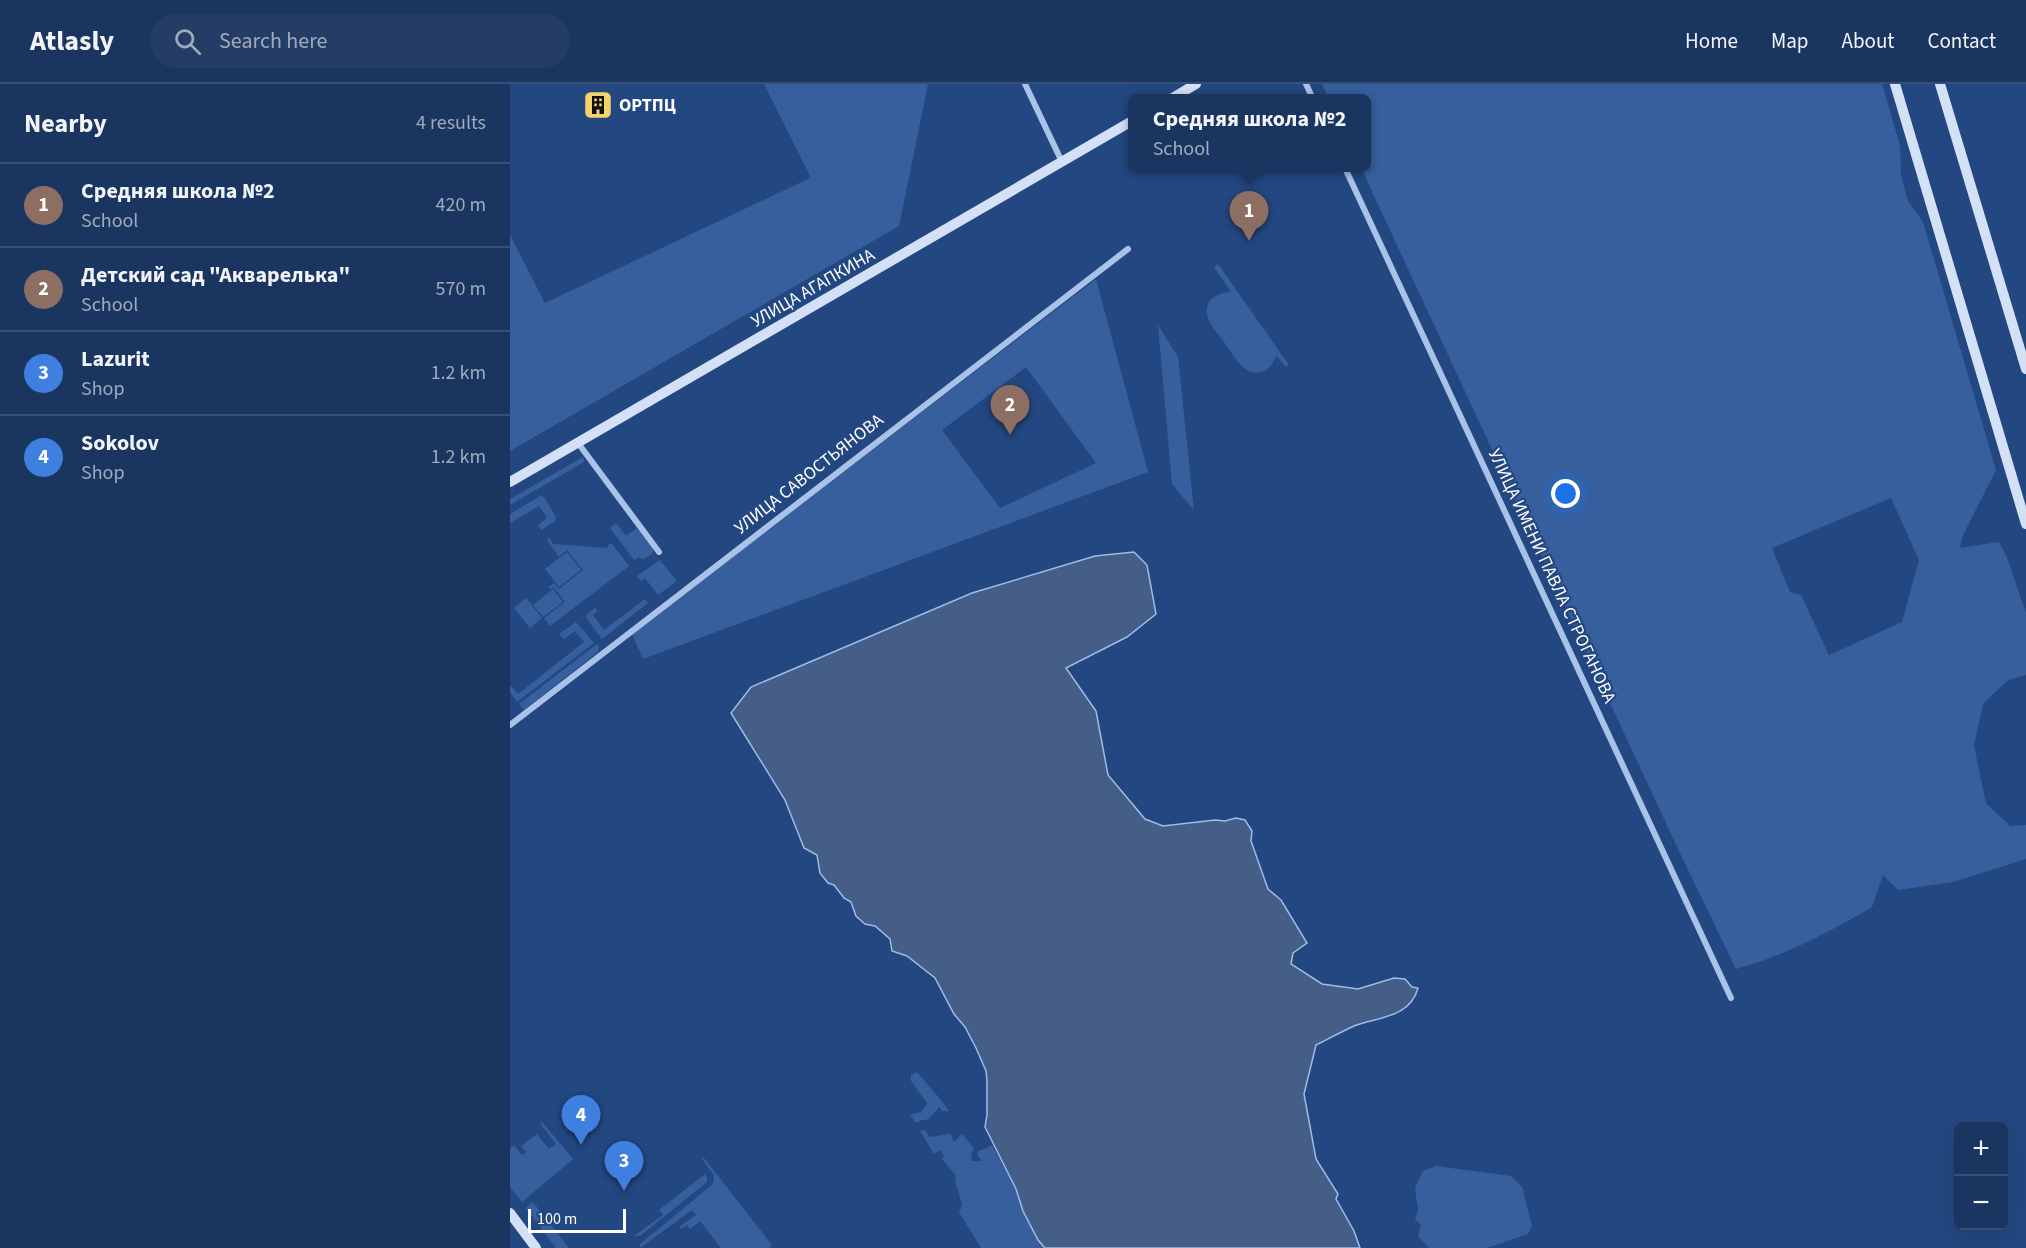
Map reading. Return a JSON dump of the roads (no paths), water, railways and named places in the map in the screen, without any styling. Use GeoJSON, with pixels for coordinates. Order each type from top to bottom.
{"type":"FeatureCollection","features":[{"type":"Feature","properties":{"kind":"main road"},"geometry":{"type":"LineString","coordinates":[[1179,94],[1196,84]]}},
{"type":"Feature","properties":{"kind":"main road"},"geometry":{"type":"LineString","coordinates":[[1895,84],[2026,522]]}},
{"type":"Feature","properties":{"kind":"main road"},"geometry":{"type":"LineString","coordinates":[[1940,84],[2026,369]]}},
{"type":"Feature","properties":{"kind":"main road","name":"УЛИЦА АГАПКИНА"},"geometry":{"type":"LineString","coordinates":[[510,482],[1128,124]]}},
{"type":"Feature","properties":{"kind":"main road"},"geometry":{"type":"LineString","coordinates":[[510,1213],[536,1248]]}},
{"type":"Feature","properties":{"kind":"street"},"geometry":{"type":"LineString","coordinates":[[1024,84],[1063,162]]}},
{"type":"Feature","properties":{"kind":"street","name":"УЛИЦА ИМЕНИ ПАВЛА СТРОГАНОВА"},"geometry":{"type":"LineString","coordinates":[[1347,172],[1731,998]]}},
{"type":"Feature","properties":{"kind":"street","name":"УЛИЦА САВОСТЬЯНОВА"},"geometry":{"type":"LineString","coordinates":[[510,725],[1128,249]]}},
{"type":"Feature","properties":{"kind":"street"},"geometry":{"type":"LineString","coordinates":[[578,443],[659,552]]}},
{"type":"Feature","properties":{"kind":"place","name":"ОРТПЦ"},"geometry":{"type":"Point","coordinates":[598,105]}},
{"type":"Feature","properties":{"kind":"place","name":"Средняя школа №2"},"geometry":{"type":"Point","coordinates":[1249,241]}},
{"type":"Feature","properties":{"kind":"place","name":"Детский сад \"Акварелька\""},"geometry":{"type":"Point","coordinates":[1010,435]}},
{"type":"Feature","properties":{"kind":"place","name":"Sokolov"},"geometry":{"type":"Point","coordinates":[581,1145]}},
{"type":"Feature","properties":{"kind":"place","name":"Lazurit"},"geometry":{"type":"Point","coordinates":[624,1191]}}]}
